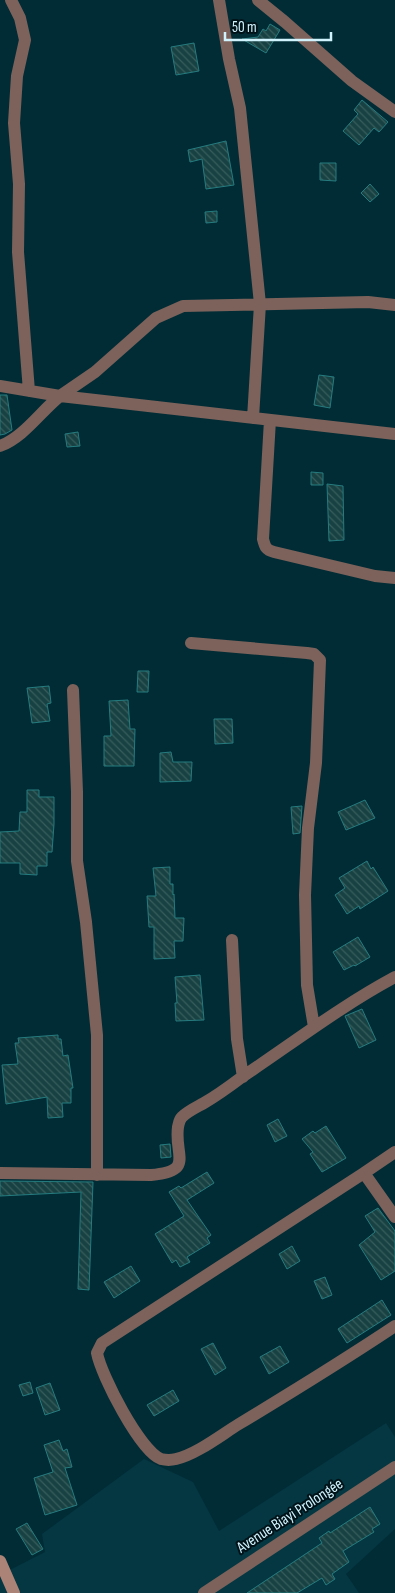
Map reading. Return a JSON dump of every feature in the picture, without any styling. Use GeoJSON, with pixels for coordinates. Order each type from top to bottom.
{"type":"FeatureCollection","features":[{"type":"Feature","properties":{"kind":"main road"},"geometry":{"type":"LineString","coordinates":[[0,1561],[14,1593]]}},
{"type":"Feature","properties":{"kind":"street"},"geometry":{"type":"LineString","coordinates":[[11,0],[20,18],[24,40],[17,76],[14,123],[19,184],[18,252],[29,391]]}},
{"type":"Feature","properties":{"kind":"street"},"geometry":{"type":"LineString","coordinates":[[219,0],[240,108],[260,304],[253,418]]}},
{"type":"Feature","properties":{"kind":"street"},"geometry":{"type":"LineString","coordinates":[[258,0],[352,81],[393,109]]}},
{"type":"Feature","properties":{"kind":"street"},"geometry":{"type":"LineString","coordinates":[[0,446],[12,442],[47,406],[95,372],[156,318],[183,306],[368,302],[395,306]]}},
{"type":"Feature","properties":{"kind":"street"},"geometry":{"type":"LineString","coordinates":[[0,386],[60,396],[395,434]]}},
{"type":"Feature","properties":{"kind":"street"},"geometry":{"type":"LineString","coordinates":[[270,420],[264,546],[274,552],[375,576],[395,578]]}},
{"type":"Feature","properties":{"kind":"street"},"geometry":{"type":"LineString","coordinates":[[191,643],[307,652],[314,654],[320,660],[316,763],[308,828],[305,894],[307,984],[314,1027]]}},
{"type":"Feature","properties":{"kind":"street"},"geometry":{"type":"LineString","coordinates":[[73,690],[77,792],[77,861],[86,922],[97,1035],[96,1175]]}},
{"type":"Feature","properties":{"kind":"street"},"geometry":{"type":"LineString","coordinates":[[232,940],[237,1039],[243,1077]]}},
{"type":"Feature","properties":{"kind":"street"},"geometry":{"type":"LineString","coordinates":[[0,1173],[151,1175],[168,1173],[176,1168],[180,1160],[178,1130],[180,1119],[314,1027],[395,977]]}},
{"type":"Feature","properties":{"kind":"street"},"geometry":{"type":"LineString","coordinates":[[395,1152],[102,1343],[97,1353],[100,1366],[136,1434],[149,1452],[162,1460],[176,1459],[195,1450],[259,1412],[395,1326]]}},
{"type":"Feature","properties":{"kind":"street"},"geometry":{"type":"LineString","coordinates":[[364,1173],[395,1217]]}},
{"type":"Feature","properties":{"kind":"street","name":"Avenue Biayi Prolongée"},"geometry":{"type":"LineString","coordinates":[[204,1593],[395,1467]]}},
{"type":"Feature","properties":{"kind":"shaded area"},"geometry":{"type":"Polygon","coordinates":[[[386,1423],[395,1437],[395,1529],[346,1574],[359,1593],[0,1593],[0,1575],[45,1552],[42,1534],[144,1459],[193,1482],[219,1531],[386,1423]]]}},
{"type":"Feature","properties":{"kind":"building"},"geometry":{"type":"Polygon","coordinates":[[[270,24],[280,30],[266,53],[242,39],[258,37],[263,29],[266,31],[270,24]]]}},
{"type":"Feature","properties":{"kind":"building"},"geometry":{"type":"Polygon","coordinates":[[[194,43],[199,71],[176,75],[171,47],[194,43]]]}},
{"type":"Feature","properties":{"kind":"building"},"geometry":{"type":"Polygon","coordinates":[[[362,100],[388,122],[379,132],[374,128],[359,145],[343,131],[358,114],[354,110],[362,100]]]}},
{"type":"Feature","properties":{"kind":"building"},"geometry":{"type":"Polygon","coordinates":[[[226,141],[234,185],[206,189],[202,159],[190,162],[188,150],[226,141]]]}},
{"type":"Feature","properties":{"kind":"building"},"geometry":{"type":"Polygon","coordinates":[[[320,163],[336,163],[336,181],[320,180],[320,163]]]}},
{"type":"Feature","properties":{"kind":"building"},"geometry":{"type":"Polygon","coordinates":[[[370,184],[379,194],[370,202],[361,193],[370,184]]]}},
{"type":"Feature","properties":{"kind":"building"},"geometry":{"type":"Polygon","coordinates":[[[217,211],[217,222],[206,223],[205,212],[217,211]]]}},
{"type":"Feature","properties":{"kind":"building"},"geometry":{"type":"Polygon","coordinates":[[[319,375],[334,377],[330,408],[314,405],[319,375]]]}},
{"type":"Feature","properties":{"kind":"building"},"geometry":{"type":"Polygon","coordinates":[[[0,395],[7,395],[12,430],[0,435],[0,395]]]}},
{"type":"Feature","properties":{"kind":"building"},"geometry":{"type":"Polygon","coordinates":[[[78,432],[80,446],[67,447],[65,434],[78,432]]]}},
{"type":"Feature","properties":{"kind":"building"},"geometry":{"type":"Polygon","coordinates":[[[311,472],[323,473],[323,485],[311,485],[311,472]]]}},
{"type":"Feature","properties":{"kind":"building"},"geometry":{"type":"Polygon","coordinates":[[[327,484],[343,486],[344,540],[329,541],[327,484]]]}},
{"type":"Feature","properties":{"kind":"building"},"geometry":{"type":"Polygon","coordinates":[[[138,671],[149,671],[148,692],[137,692],[138,671]]]}},
{"type":"Feature","properties":{"kind":"building"},"geometry":{"type":"Polygon","coordinates":[[[49,686],[51,703],[47,704],[50,721],[32,723],[27,688],[49,686]]]}},
{"type":"Feature","properties":{"kind":"building"},"geometry":{"type":"Polygon","coordinates":[[[128,700],[130,729],[135,729],[134,766],[104,766],[104,736],[111,736],[109,701],[128,700]]]}},
{"type":"Feature","properties":{"kind":"building"},"geometry":{"type":"Polygon","coordinates":[[[214,719],[232,719],[233,743],[215,744],[214,719]]]}},
{"type":"Feature","properties":{"kind":"building"},"geometry":{"type":"Polygon","coordinates":[[[171,752],[173,762],[192,762],[191,781],[160,782],[160,753],[171,752]]]}},
{"type":"Feature","properties":{"kind":"building"},"geometry":{"type":"Polygon","coordinates":[[[27,790],[39,790],[39,797],[54,797],[52,852],[47,852],[47,866],[37,866],[37,875],[20,874],[20,863],[0,863],[0,832],[19,831],[20,812],[27,812],[27,790]]]}},
{"type":"Feature","properties":{"kind":"building"},"geometry":{"type":"Polygon","coordinates":[[[365,800],[375,818],[346,830],[338,812],[365,800]]]}},
{"type":"Feature","properties":{"kind":"building"},"geometry":{"type":"Polygon","coordinates":[[[302,806],[300,833],[293,834],[291,807],[302,806]]]}},
{"type":"Feature","properties":{"kind":"building"},"geometry":{"type":"Polygon","coordinates":[[[367,861],[388,891],[360,909],[359,906],[347,914],[335,895],[345,888],[339,878],[367,861]]]}},
{"type":"Feature","properties":{"kind":"building"},"geometry":{"type":"Polygon","coordinates":[[[170,867],[170,884],[173,884],[175,918],[184,918],[183,941],[174,941],[175,958],[154,959],[154,927],[149,927],[147,896],[156,896],[153,868],[170,867]]]}},
{"type":"Feature","properties":{"kind":"building"},"geometry":{"type":"Polygon","coordinates":[[[358,937],[370,957],[344,970],[333,952],[358,937]]]}},
{"type":"Feature","properties":{"kind":"building"},"geometry":{"type":"Polygon","coordinates":[[[200,975],[204,1020],[176,1021],[175,977],[200,975]]]}},
{"type":"Feature","properties":{"kind":"building"},"geometry":{"type":"Polygon","coordinates":[[[362,1009],[376,1040],[359,1048],[345,1016],[362,1009]]]}},
{"type":"Feature","properties":{"kind":"building"},"geometry":{"type":"Polygon","coordinates":[[[58,1035],[58,1039],[61,1039],[63,1056],[68,1055],[73,1088],[71,1088],[71,1103],[62,1103],[63,1117],[48,1118],[47,1097],[6,1104],[2,1065],[18,1064],[15,1043],[19,1043],[18,1038],[58,1035]]]}},
{"type":"Feature","properties":{"kind":"building"},"geometry":{"type":"Polygon","coordinates":[[[278,1119],[287,1136],[275,1142],[267,1125],[278,1119]]]}},
{"type":"Feature","properties":{"kind":"building"},"geometry":{"type":"Polygon","coordinates":[[[326,1126],[346,1158],[322,1172],[310,1154],[313,1152],[302,1139],[313,1131],[315,1133],[326,1126]]]}},
{"type":"Feature","properties":{"kind":"building"},"geometry":{"type":"Polygon","coordinates":[[[170,1144],[171,1157],[161,1158],[160,1145],[170,1144]]]}},
{"type":"Feature","properties":{"kind":"building"},"geometry":{"type":"Polygon","coordinates":[[[207,1172],[214,1183],[187,1200],[211,1235],[207,1238],[210,1243],[187,1257],[190,1262],[180,1267],[176,1260],[172,1263],[155,1234],[184,1216],[169,1192],[179,1186],[181,1188],[207,1172]]]}},
{"type":"Feature","properties":{"kind":"building"},"geometry":{"type":"Polygon","coordinates":[[[0,1181],[93,1182],[89,1290],[78,1289],[81,1192],[0,1196],[0,1181]]]}},
{"type":"Feature","properties":{"kind":"building"},"geometry":{"type":"Polygon","coordinates":[[[378,1208],[395,1231],[395,1271],[381,1280],[359,1245],[375,1232],[365,1216],[378,1208]]]}},
{"type":"Feature","properties":{"kind":"building"},"geometry":{"type":"Polygon","coordinates":[[[292,1246],[300,1261],[287,1269],[279,1254],[292,1246]]]}},
{"type":"Feature","properties":{"kind":"building"},"geometry":{"type":"Polygon","coordinates":[[[131,1266],[140,1281],[114,1298],[104,1282],[131,1266]]]}},
{"type":"Feature","properties":{"kind":"building"},"geometry":{"type":"Polygon","coordinates":[[[325,1277],[332,1295],[322,1299],[314,1281],[325,1277]]]}},
{"type":"Feature","properties":{"kind":"building"},"geometry":{"type":"Polygon","coordinates":[[[382,1300],[391,1315],[347,1343],[338,1329],[382,1300]]]}},
{"type":"Feature","properties":{"kind":"building"},"geometry":{"type":"Polygon","coordinates":[[[213,1343],[226,1368],[215,1375],[201,1349],[213,1343]]]}},
{"type":"Feature","properties":{"kind":"building"},"geometry":{"type":"Polygon","coordinates":[[[280,1346],[289,1362],[269,1374],[260,1357],[280,1346]]]}},
{"type":"Feature","properties":{"kind":"building"},"geometry":{"type":"Polygon","coordinates":[[[30,1382],[33,1393],[23,1396],[19,1385],[30,1382]]]}},
{"type":"Feature","properties":{"kind":"building"},"geometry":{"type":"Polygon","coordinates":[[[50,1383],[60,1410],[45,1415],[36,1388],[50,1383]]]}},
{"type":"Feature","properties":{"kind":"building"},"geometry":{"type":"Polygon","coordinates":[[[173,1390],[179,1401],[154,1416],[147,1405],[173,1390]]]}},
{"type":"Feature","properties":{"kind":"building"},"geometry":{"type":"Polygon","coordinates":[[[59,1440],[63,1451],[67,1449],[72,1467],[65,1468],[77,1505],[45,1515],[34,1478],[53,1472],[44,1445],[59,1440]]]}},
{"type":"Feature","properties":{"kind":"building"},"geometry":{"type":"Polygon","coordinates":[[[370,1507],[380,1524],[372,1529],[374,1532],[343,1551],[349,1562],[332,1574],[335,1579],[326,1585],[322,1578],[297,1593],[247,1593],[322,1543],[319,1538],[329,1531],[330,1533],[370,1507]]]}},
{"type":"Feature","properties":{"kind":"building"},"geometry":{"type":"Polygon","coordinates":[[[27,1523],[43,1549],[32,1555],[16,1529],[27,1523]]]}}]}
